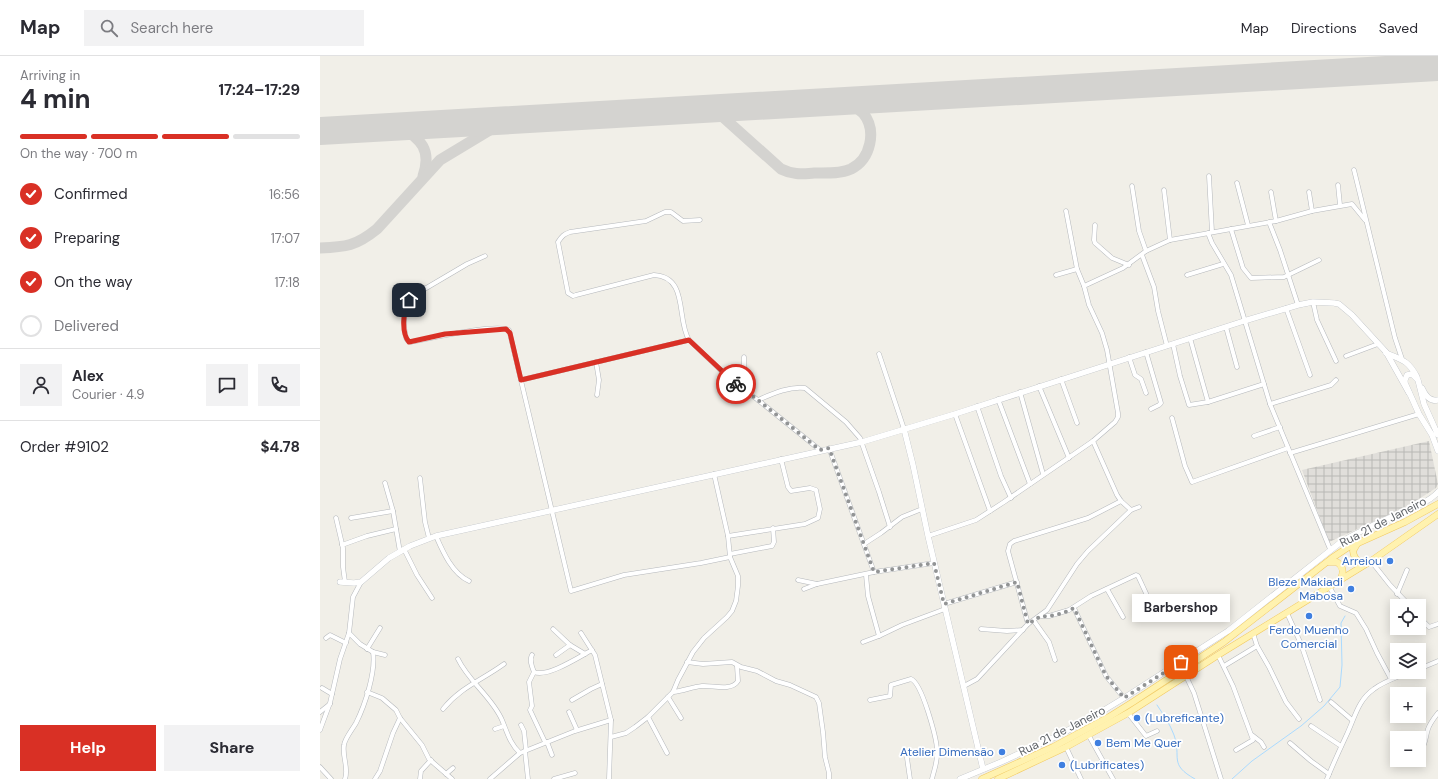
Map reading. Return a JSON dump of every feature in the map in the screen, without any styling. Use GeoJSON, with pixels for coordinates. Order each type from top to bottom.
{"type":"FeatureCollection","features":[{"type":"Feature","properties":{"kind":"main road"},"geometry":{"type":"LineString","coordinates":[[982,779],[1053,747],[1097,724],[1224,642],[1326,562],[1358,542],[1405,522],[1438,503]]}},
{"type":"Feature","properties":{"kind":"main road"},"geometry":{"type":"LineString","coordinates":[[998,779],[1089,736],[1128,713],[1218,655],[1370,561],[1438,514]]}},
{"type":"Feature","properties":{"kind":"main road"},"geometry":{"type":"LineString","coordinates":[[1358,542],[1353,551],[1355,558],[1362,562],[1370,561]]}},
{"type":"Feature","properties":{"kind":"main road"},"geometry":{"type":"LineString","coordinates":[[1326,562],[1337,562],[1342,567],[1343,573],[1340,580]]}},
{"type":"Feature","properties":{"kind":"street"},"geometry":{"type":"LineString","coordinates":[[1354,170],[1365,220],[1395,338],[1402,359]]}},
{"type":"Feature","properties":{"kind":"street"},"geometry":{"type":"LineString","coordinates":[[1209,176],[1210,233],[1212,243],[1231,275],[1270,404],[1330,549]]}},
{"type":"Feature","properties":{"kind":"street"},"geometry":{"type":"LineString","coordinates":[[1237,183],[1248,225]]}},
{"type":"Feature","properties":{"kind":"street"},"geometry":{"type":"LineString","coordinates":[[1338,185],[1340,205]]}},
{"type":"Feature","properties":{"kind":"street"},"geometry":{"type":"LineString","coordinates":[[1132,186],[1140,231],[1146,251]]}},
{"type":"Feature","properties":{"kind":"street"},"geometry":{"type":"LineString","coordinates":[[1164,190],[1170,240]]}},
{"type":"Feature","properties":{"kind":"street"},"geometry":{"type":"LineString","coordinates":[[1271,192],[1276,221]]}},
{"type":"Feature","properties":{"kind":"street"},"geometry":{"type":"LineString","coordinates":[[1309,192],[1312,211]]}},
{"type":"Feature","properties":{"kind":"street"},"geometry":{"type":"LineString","coordinates":[[1084,286],[1129,265],[1146,251],[1170,240],[1276,221],[1340,205],[1353,204],[1365,220]]}},
{"type":"Feature","properties":{"kind":"street"},"geometry":{"type":"LineString","coordinates":[[928,536],[976,520],[1012,498],[1044,474],[1093,441],[1115,422],[1119,416],[1107,350],[1102,333],[1089,305],[1084,286],[1077,269],[1066,211]]}},
{"type":"Feature","properties":{"kind":"street"},"geometry":{"type":"LineString","coordinates":[[700,220],[683,221],[671,212],[665,212],[646,221],[570,232],[562,235],[558,242],[568,293],[573,296],[645,277],[660,276],[666,278],[676,289],[680,299],[686,336],[689,340],[733,382],[758,400],[820,450]]}},
{"type":"Feature","properties":{"kind":"street"},"geometry":{"type":"LineString","coordinates":[[1269,222],[1298,305]]}},
{"type":"Feature","properties":{"kind":"street"},"geometry":{"type":"LineString","coordinates":[[1095,225],[1095,243],[1112,258],[1129,265]]}},
{"type":"Feature","properties":{"kind":"street"},"geometry":{"type":"LineString","coordinates":[[1231,229],[1240,262],[1245,273],[1249,277],[1288,276],[1319,260]]}},
{"type":"Feature","properties":{"kind":"street"},"geometry":{"type":"LineString","coordinates":[[1142,254],[1154,287],[1158,311],[1170,345],[1187,404],[1190,406],[1208,402],[1264,384]]}},
{"type":"Feature","properties":{"kind":"street"},"geometry":{"type":"LineString","coordinates":[[485,256],[467,264],[411,297],[404,319],[406,338],[411,342],[445,334],[506,329],[510,333],[551,510],[572,591],[624,574],[694,564],[772,546],[774,542],[773,528]]}},
{"type":"Feature","properties":{"kind":"street"},"geometry":{"type":"LineString","coordinates":[[1187,275],[1224,264]]}},
{"type":"Feature","properties":{"kind":"street"},"geometry":{"type":"LineString","coordinates":[[1056,275],[1077,269]]}},
{"type":"Feature","properties":{"kind":"street"},"geometry":{"type":"LineString","coordinates":[[1313,302],[1317,320],[1336,361]]}},
{"type":"Feature","properties":{"kind":"street"},"geometry":{"type":"LineString","coordinates":[[320,730],[330,703],[340,660],[349,633],[353,597],[361,582],[381,564],[402,550],[429,538],[829,448],[862,442],[1244,321],[1286,308],[1313,302],[1334,303],[1344,307],[1386,352],[1409,393]]}},
{"type":"Feature","properties":{"kind":"street"},"geometry":{"type":"LineString","coordinates":[[1286,308],[1310,375]]}},
{"type":"Feature","properties":{"kind":"street"},"geometry":{"type":"LineString","coordinates":[[1226,327],[1237,367]]}},
{"type":"Feature","properties":{"kind":"street"},"geometry":{"type":"LineString","coordinates":[[1190,338],[1208,402]]}},
{"type":"Feature","properties":{"kind":"street"},"geometry":{"type":"LineString","coordinates":[[521,380],[689,340]]}},
{"type":"Feature","properties":{"kind":"street"},"geometry":{"type":"LineString","coordinates":[[1346,356],[1378,344]]}},
{"type":"Feature","properties":{"kind":"street"},"geometry":{"type":"LineString","coordinates":[[1146,352],[1161,403],[1151,409]]}},
{"type":"Feature","properties":{"kind":"street"},"geometry":{"type":"LineString","coordinates":[[1386,352],[1402,359],[1410,365],[1428,397],[1435,401],[1438,400]]}},
{"type":"Feature","properties":{"kind":"street"},"geometry":{"type":"LineString","coordinates":[[879,354],[904,429],[983,769]]}},
{"type":"Feature","properties":{"kind":"street"},"geometry":{"type":"LineString","coordinates":[[733,382],[744,369],[744,357]]}},
{"type":"Feature","properties":{"kind":"street"},"geometry":{"type":"LineString","coordinates":[[1129,357],[1135,375],[1141,379],[1146,393]]}},
{"type":"Feature","properties":{"kind":"street"},"geometry":{"type":"LineString","coordinates":[[596,362],[599,380],[597,395]]}},
{"type":"Feature","properties":{"kind":"street"},"geometry":{"type":"LineString","coordinates":[[1438,435],[1424,404],[1418,380],[1412,374],[1407,375],[1405,378],[1405,383],[1409,393],[1419,414],[1432,435],[1438,451]]}},
{"type":"Feature","properties":{"kind":"street"},"geometry":{"type":"LineString","coordinates":[[1061,379],[1076,423]]}},
{"type":"Feature","properties":{"kind":"street"},"geometry":{"type":"LineString","coordinates":[[1270,404],[1331,385],[1336,380]]}},
{"type":"Feature","properties":{"kind":"street"},"geometry":{"type":"LineString","coordinates":[[1039,386],[1069,458]]}},
{"type":"Feature","properties":{"kind":"street"},"geometry":{"type":"LineString","coordinates":[[758,400],[784,390],[800,387],[805,388],[846,422],[862,442],[890,527]]}},
{"type":"Feature","properties":{"kind":"street"},"geometry":{"type":"LineString","coordinates":[[1020,392],[1044,474]]}},
{"type":"Feature","properties":{"kind":"street"},"geometry":{"type":"LineString","coordinates":[[998,400],[1030,484]]}},
{"type":"Feature","properties":{"kind":"street"},"geometry":{"type":"LineString","coordinates":[[978,406],[1001,476],[1012,498]]}},
{"type":"Feature","properties":{"kind":"street"},"geometry":{"type":"LineString","coordinates":[[954,414],[990,511]]}},
{"type":"Feature","properties":{"kind":"street"},"geometry":{"type":"LineString","coordinates":[[1290,453],[1419,414]]}},
{"type":"Feature","properties":{"kind":"street"},"geometry":{"type":"LineString","coordinates":[[1172,418],[1185,466],[1192,482],[1288,448]]}},
{"type":"Feature","properties":{"kind":"street"},"geometry":{"type":"LineString","coordinates":[[1254,436],[1280,427]]}},
{"type":"Feature","properties":{"kind":"street"},"geometry":{"type":"LineString","coordinates":[[1093,441],[1115,491],[1121,501],[1131,510]]}},
{"type":"Feature","properties":{"kind":"street"},"geometry":{"type":"LineString","coordinates":[[829,448],[874,572]]}},
{"type":"Feature","properties":{"kind":"street"},"geometry":{"type":"LineString","coordinates":[[728,536],[812,522],[818,518],[820,509],[816,490],[810,488],[793,492],[789,489],[782,459]]}},
{"type":"Feature","properties":{"kind":"street"},"geometry":{"type":"LineString","coordinates":[[610,737],[626,733],[648,717],[673,692],[693,652],[704,638],[732,610],[736,601],[738,576],[730,555],[728,536],[714,474]]}},
{"type":"Feature","properties":{"kind":"street"},"geometry":{"type":"LineString","coordinates":[[420,478],[425,522],[429,538]]}},
{"type":"Feature","properties":{"kind":"street"},"geometry":{"type":"LineString","coordinates":[[385,483],[402,550],[432,598]]}},
{"type":"Feature","properties":{"kind":"street","name":"Rua 21 de Janeiro"},"geometry":{"type":"LineString","coordinates":[[960,779],[1056,737],[1091,718],[1228,631],[1268,601],[1330,549],[1355,534],[1427,500],[1438,492]]}},
{"type":"Feature","properties":{"kind":"street"},"geometry":{"type":"LineString","coordinates":[[1028,624],[1008,551],[1012,542],[1088,518],[1121,501]]}},
{"type":"Feature","properties":{"kind":"street"},"geometry":{"type":"LineString","coordinates":[[964,686],[979,677],[1028,624],[1041,616],[1049,608],[1077,564],[1088,551],[1131,510],[1139,506]]}},
{"type":"Feature","properties":{"kind":"street"},"geometry":{"type":"LineString","coordinates":[[864,544],[876,537],[902,517],[922,510]]}},
{"type":"Feature","properties":{"kind":"street"},"geometry":{"type":"LineString","coordinates":[[350,518],[393,511]]}},
{"type":"Feature","properties":{"kind":"street"},"geometry":{"type":"LineString","coordinates":[[336,518],[343,552],[343,582],[361,582]]}},
{"type":"Feature","properties":{"kind":"street"},"geometry":{"type":"LineString","coordinates":[[342,545],[367,536],[396,529]]}},
{"type":"Feature","properties":{"kind":"street"},"geometry":{"type":"LineString","coordinates":[[436,536],[454,569],[469,581]]}},
{"type":"Feature","properties":{"kind":"street"},"geometry":{"type":"LineString","coordinates":[[1370,561],[1402,599]]}},
{"type":"Feature","properties":{"kind":"street"},"geometry":{"type":"LineString","coordinates":[[804,589],[817,584],[874,572],[934,563]]}},
{"type":"Feature","properties":{"kind":"street"},"geometry":{"type":"LineString","coordinates":[[1397,594],[1407,570]]}},
{"type":"Feature","properties":{"kind":"street"},"geometry":{"type":"LineString","coordinates":[[866,574],[868,596],[879,636]]}},
{"type":"Feature","properties":{"kind":"street"},"geometry":{"type":"LineString","coordinates":[[1041,616],[1049,616],[1074,608],[1086,599],[1136,574],[1157,617]]}},
{"type":"Feature","properties":{"kind":"street"},"geometry":{"type":"LineString","coordinates":[[798,580],[817,584]]}},
{"type":"Feature","properties":{"kind":"street"},"geometry":{"type":"LineString","coordinates":[[863,642],[902,625],[913,622],[945,607],[1017,582]]}},
{"type":"Feature","properties":{"kind":"street"},"geometry":{"type":"LineString","coordinates":[[1329,586],[1340,606],[1356,613],[1366,629],[1390,677]]}},
{"type":"Feature","properties":{"kind":"street"},"geometry":{"type":"LineString","coordinates":[[1107,589],[1123,617]]}},
{"type":"Feature","properties":{"kind":"street"},"geometry":{"type":"LineString","coordinates":[[1074,608],[1106,676],[1124,698]]}},
{"type":"Feature","properties":{"kind":"street"},"geometry":{"type":"LineString","coordinates":[[1287,613],[1301,644],[1320,700]]}},
{"type":"Feature","properties":{"kind":"street"},"geometry":{"type":"LineString","coordinates":[[1034,621],[1049,642],[1055,660]]}},
{"type":"Feature","properties":{"kind":"street"},"geometry":{"type":"LineString","coordinates":[[1426,624],[1429,627],[1438,624]]}},
{"type":"Feature","properties":{"kind":"street"},"geometry":{"type":"LineString","coordinates":[[368,649],[380,628]]}},
{"type":"Feature","properties":{"kind":"street"},"geometry":{"type":"LineString","coordinates":[[553,629],[570,645],[585,654]]}},
{"type":"Feature","properties":{"kind":"street"},"geometry":{"type":"LineString","coordinates":[[981,629],[1007,631],[1023,630]]}},
{"type":"Feature","properties":{"kind":"street"},"geometry":{"type":"LineString","coordinates":[[349,633],[368,649],[385,655]]}},
{"type":"Feature","properties":{"kind":"street"},"geometry":{"type":"LineString","coordinates":[[581,633],[594,655],[611,720],[609,779]]}},
{"type":"Feature","properties":{"kind":"street"},"geometry":{"type":"LineString","coordinates":[[1254,633],[1257,646],[1286,702],[1299,719]]}},
{"type":"Feature","properties":{"kind":"street"},"geometry":{"type":"LineString","coordinates":[[326,638],[330,635],[346,643]]}},
{"type":"Feature","properties":{"kind":"street"},"geometry":{"type":"LineString","coordinates":[[556,655],[570,645]]}},
{"type":"Feature","properties":{"kind":"street"},"geometry":{"type":"LineString","coordinates":[[1224,666],[1257,646]]}},
{"type":"Feature","properties":{"kind":"street"},"geometry":{"type":"LineString","coordinates":[[534,672],[540,674],[550,671],[592,650]]}},
{"type":"Feature","properties":{"kind":"street"},"geometry":{"type":"LineString","coordinates":[[345,779],[347,770],[344,743],[356,722],[367,692],[374,662],[373,652]]}},
{"type":"Feature","properties":{"kind":"street"},"geometry":{"type":"LineString","coordinates":[[532,655],[531,661],[534,672],[529,682],[532,706],[530,710],[552,755]]}},
{"type":"Feature","properties":{"kind":"street"},"geometry":{"type":"LineString","coordinates":[[1218,655],[1224,666],[1253,740],[1236,750]]}},
{"type":"Feature","properties":{"kind":"street"},"geometry":{"type":"LineString","coordinates":[[458,659],[494,708],[509,739],[520,753]]}},
{"type":"Feature","properties":{"kind":"street"},"geometry":{"type":"LineString","coordinates":[[1426,666],[1438,661]]}},
{"type":"Feature","properties":{"kind":"street"},"geometry":{"type":"LineString","coordinates":[[687,662],[704,664],[732,662],[737,666],[757,671],[776,681],[790,685],[816,697],[819,704],[825,757],[830,773],[829,779]]}},
{"type":"Feature","properties":{"kind":"street"},"geometry":{"type":"LineString","coordinates":[[443,709],[456,694],[504,664]]}},
{"type":"Feature","properties":{"kind":"street"},"geometry":{"type":"LineString","coordinates":[[673,692],[701,686],[724,687],[736,684],[738,681],[737,666]]}},
{"type":"Feature","properties":{"kind":"street"},"geometry":{"type":"LineString","coordinates":[[1186,676],[1194,693],[1221,779]]}},
{"type":"Feature","properties":{"kind":"street"},"geometry":{"type":"LineString","coordinates":[[870,700],[890,696],[891,685],[911,679],[915,681],[924,701],[937,740],[937,758],[932,779]]}},
{"type":"Feature","properties":{"kind":"street"},"geometry":{"type":"LineString","coordinates":[[1326,779],[1363,699],[1372,690],[1391,679]]}},
{"type":"Feature","properties":{"kind":"street"},"geometry":{"type":"LineString","coordinates":[[572,700],[602,684]]}},
{"type":"Feature","properties":{"kind":"street"},"geometry":{"type":"LineString","coordinates":[[322,688],[332,694]]}},
{"type":"Feature","properties":{"kind":"street"},"geometry":{"type":"LineString","coordinates":[[367,692],[387,702],[396,710],[400,718],[431,760],[452,779]]}},
{"type":"Feature","properties":{"kind":"street"},"geometry":{"type":"LineString","coordinates":[[668,697],[681,718]]}},
{"type":"Feature","properties":{"kind":"street"},"geometry":{"type":"LineString","coordinates":[[1331,702],[1352,720]]}},
{"type":"Feature","properties":{"kind":"street"},"geometry":{"type":"LineString","coordinates":[[320,712],[330,703]]}},
{"type":"Feature","properties":{"kind":"street"},"geometry":{"type":"LineString","coordinates":[[569,712],[577,730]]}},
{"type":"Feature","properties":{"kind":"street"},"geometry":{"type":"LineString","coordinates":[[1128,713],[1146,736],[1157,731]]}},
{"type":"Feature","properties":{"kind":"street"},"geometry":{"type":"LineString","coordinates":[[1426,738],[1431,722],[1438,713]]}},
{"type":"Feature","properties":{"kind":"street"},"geometry":{"type":"LineString","coordinates":[[648,717],[667,753]]}},
{"type":"Feature","properties":{"kind":"street"},"geometry":{"type":"LineString","coordinates":[[375,779],[380,772],[393,733],[400,718]]}},
{"type":"Feature","properties":{"kind":"street"},"geometry":{"type":"LineString","coordinates":[[490,779],[525,750],[577,730],[611,720]]}},
{"type":"Feature","properties":{"kind":"street"},"geometry":{"type":"LineString","coordinates":[[521,725],[524,731],[528,779]]}},
{"type":"Feature","properties":{"kind":"street"},"geometry":{"type":"LineString","coordinates":[[495,729],[504,726]]}},
{"type":"Feature","properties":{"kind":"street"},"geometry":{"type":"LineString","coordinates":[[1311,726],[1341,746]]}},
{"type":"Feature","properties":{"kind":"street"},"geometry":{"type":"LineString","coordinates":[[1252,735],[1261,742],[1264,747]]}},
{"type":"Feature","properties":{"kind":"street"},"geometry":{"type":"LineString","coordinates":[[1089,736],[1113,779]]}},
{"type":"Feature","properties":{"kind":"street"},"geometry":{"type":"LineString","coordinates":[[1290,743],[1329,774]]}},
{"type":"Feature","properties":{"kind":"street"},"geometry":{"type":"LineString","coordinates":[[1066,747],[1081,779]]}},
{"type":"Feature","properties":{"kind":"street"},"geometry":{"type":"LineString","coordinates":[[906,758],[910,779]]}},
{"type":"Feature","properties":{"kind":"street"},"geometry":{"type":"LineString","coordinates":[[420,779],[422,774],[421,771],[431,760]]}},
{"type":"Feature","properties":{"kind":"street"},"geometry":{"type":"LineString","coordinates":[[320,767],[330,779]]}},
{"type":"Feature","properties":{"kind":"street"},"geometry":{"type":"LineString","coordinates":[[446,774],[452,768]]}},
{"type":"Feature","properties":{"kind":"street"},"geometry":{"type":"LineString","coordinates":[[554,779],[575,773]]}},
{"type":"Feature","properties":{"kind":"shaded area"},"geometry":{"type":"Polygon","coordinates":[[[1429,441],[1438,484],[1436,488],[1408,506],[1329,542],[1302,470],[1429,441]]]}},
{"type":"Feature","properties":{"kind":"waterway"},"geometry":{"type":"LineString","coordinates":[[1232,779],[1252,761],[1301,726],[1324,706],[1340,687],[1342,665],[1341,623],[1345,616]]}},
{"type":"Feature","properties":{"kind":"waterway"},"geometry":{"type":"LineString","coordinates":[[1157,705],[1174,735],[1177,760],[1181,769],[1195,779]]}},
{"type":"Feature","properties":{"kind":"taxiway"},"geometry":{"type":"LineString","coordinates":[[714,109],[781,169],[797,174],[833,173],[847,171],[858,164],[867,151],[871,136],[870,128],[863,113],[848,104],[838,101]]}},
{"type":"Feature","properties":{"kind":"taxiway"},"geometry":{"type":"LineString","coordinates":[[320,248],[344,246],[357,242],[370,235],[440,160],[508,119]]}},
{"type":"Feature","properties":{"kind":"taxiway"},"geometry":{"type":"LineString","coordinates":[[400,126],[414,136],[423,146],[426,159],[423,176]]}},
{"type":"Feature","properties":{"kind":"runway"},"geometry":{"type":"LineString","coordinates":[[320,131],[1438,67]]}},
{"type":"Feature","properties":{"kind":"way so far"},"geometry":{"type":"LineString","coordinates":[[736,384],[820,450],[829,448],[874,572],[934,563],[944,604],[1017,582],[1028,624],[1041,616],[1049,616],[1074,608],[1106,676],[1124,698],[1181,662]]}},
{"type":"Feature","properties":{"kind":"place","name":"Arreiou"},"geometry":{"type":"Point","coordinates":[1390,561]}},
{"type":"Feature","properties":{"kind":"place","name":"Bleze Makiadi Mabosa"},"geometry":{"type":"Point","coordinates":[1351,589]}},
{"type":"Feature","properties":{"kind":"place","name":"Ferdo Muenho Comercial"},"geometry":{"type":"Point","coordinates":[1309,616]}},
{"type":"Feature","properties":{"kind":"place","name":"Barbershop"},"geometry":{"type":"Point","coordinates":[1181,662]}},
{"type":"Feature","properties":{"kind":"place","name":"(Lubreficante)"},"geometry":{"type":"Point","coordinates":[1137,718]}},
{"type":"Feature","properties":{"kind":"place","name":"Bem Me Quer"},"geometry":{"type":"Point","coordinates":[1098,743]}},
{"type":"Feature","properties":{"kind":"place","name":"Atelier Dimensão"},"geometry":{"type":"Point","coordinates":[1002,752]}},
{"type":"Feature","properties":{"kind":"place","name":"(Lubrificates)"},"geometry":{"type":"Point","coordinates":[1062,765]}},
{"type":"Feature","properties":{"kind":"route"},"geometry":{"type":"LineString","coordinates":[[409,300],[404,322],[406,338],[409,342],[445,334],[486,330],[509,330],[521,380],[670,346],[689,340],[711,363],[736,384]]}}]}
